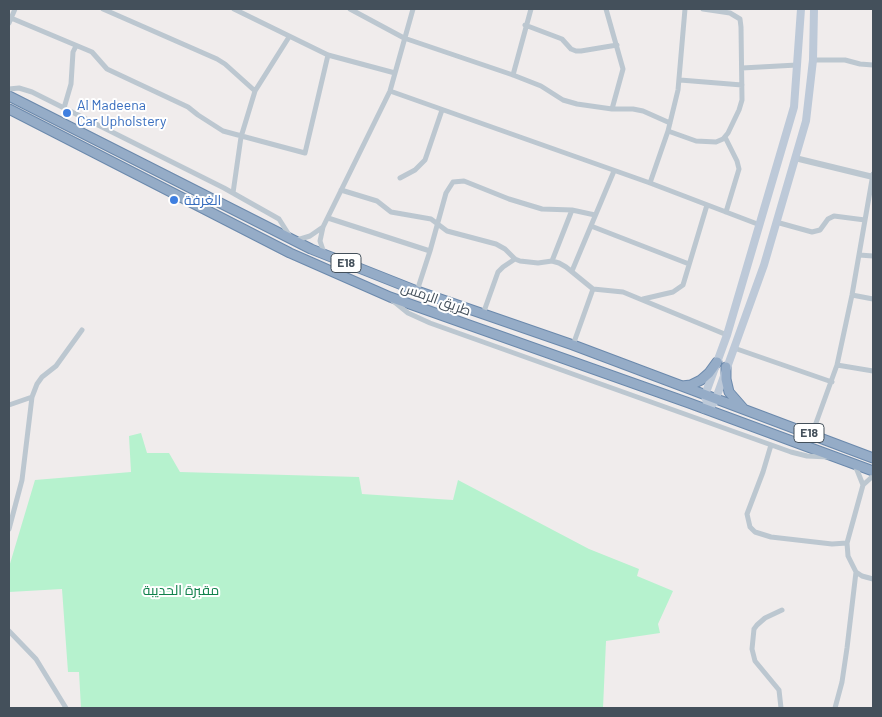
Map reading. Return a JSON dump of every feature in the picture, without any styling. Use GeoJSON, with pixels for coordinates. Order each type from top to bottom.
{"type":"FeatureCollection","features":[{"type":"Feature","properties":{"kind":"highway","name":"طريق الرمس"},"geometry":{"type":"LineString","coordinates":[[9,96],[325,255],[417,291],[574,345],[873,458]]}},
{"type":"Feature","properties":{"kind":"highway","name":"طريق الرمس"},"geometry":{"type":"LineString","coordinates":[[9,108],[290,253],[390,298],[709,410],[873,471]]}},
{"type":"Feature","properties":{"kind":"highway"},"geometry":{"type":"LineString","coordinates":[[680,386],[691,385],[701,380],[717,362]]}},
{"type":"Feature","properties":{"kind":"highway"},"geometry":{"type":"LineString","coordinates":[[726,367],[729,392],[745,410]]}},
{"type":"Feature","properties":{"kind":"main road"},"geometry":{"type":"LineString","coordinates":[[709,410],[705,395],[727,335],[794,107],[801,9]]}},
{"type":"Feature","properties":{"kind":"main road"},"geometry":{"type":"LineString","coordinates":[[709,410],[716,399],[764,265],[806,121],[810,103],[814,9]]}},
{"type":"Feature","properties":{"kind":"main road"},"geometry":{"type":"LineString","coordinates":[[760,225],[761,232],[753,258],[756,262],[764,265]]}},
{"type":"Feature","properties":{"kind":"street"},"geometry":{"type":"LineString","coordinates":[[15,9],[10,20],[92,52],[107,69],[188,107],[223,132],[305,153],[328,55]]}},
{"type":"Feature","properties":{"kind":"street"},"geometry":{"type":"LineString","coordinates":[[102,9],[217,59],[255,91]]}},
{"type":"Feature","properties":{"kind":"street"},"geometry":{"type":"LineString","coordinates":[[234,9],[328,55],[395,73]]}},
{"type":"Feature","properties":{"kind":"street"},"geometry":{"type":"LineString","coordinates":[[350,9],[404,38],[513,75],[541,86],[563,100],[612,109],[643,111],[670,123]]}},
{"type":"Feature","properties":{"kind":"street"},"geometry":{"type":"LineString","coordinates":[[325,255],[320,241],[323,227],[390,91],[413,9]]}},
{"type":"Feature","properties":{"kind":"street"},"geometry":{"type":"LineString","coordinates":[[513,75],[531,9]]}},
{"type":"Feature","properties":{"kind":"street"},"geometry":{"type":"LineString","coordinates":[[606,9],[623,69],[612,109]]}},
{"type":"Feature","properties":{"kind":"street"},"geometry":{"type":"LineString","coordinates":[[650,183],[668,131],[680,80],[685,9]]}},
{"type":"Feature","properties":{"kind":"street"},"geometry":{"type":"LineString","coordinates":[[668,131],[696,141],[716,142],[725,137],[742,100],[742,27],[740,19],[730,13],[703,9]]}},
{"type":"Feature","properties":{"kind":"street"},"geometry":{"type":"LineString","coordinates":[[526,25],[562,39],[576,51],[581,52],[617,45]]}},
{"type":"Feature","properties":{"kind":"street"},"geometry":{"type":"LineString","coordinates":[[233,193],[241,137],[255,91],[290,37]]}},
{"type":"Feature","properties":{"kind":"street"},"geometry":{"type":"LineString","coordinates":[[64,108],[72,84],[73,52],[76,46]]}},
{"type":"Feature","properties":{"kind":"street"},"geometry":{"type":"LineString","coordinates":[[813,60],[845,60],[873,65]]}},
{"type":"Feature","properties":{"kind":"street"},"geometry":{"type":"LineString","coordinates":[[742,68],[797,65]]}},
{"type":"Feature","properties":{"kind":"street"},"geometry":{"type":"LineString","coordinates":[[680,80],[742,85]]}},
{"type":"Feature","properties":{"kind":"street"},"geometry":{"type":"LineString","coordinates":[[9,89],[28,90],[233,193],[279,219],[293,240],[310,236],[323,227]]}},
{"type":"Feature","properties":{"kind":"street"},"geometry":{"type":"LineString","coordinates":[[390,91],[650,183],[760,225]]}},
{"type":"Feature","properties":{"kind":"street"},"geometry":{"type":"LineString","coordinates":[[400,178],[415,170],[426,160],[442,110]]}},
{"type":"Feature","properties":{"kind":"street"},"geometry":{"type":"LineString","coordinates":[[725,137],[739,169],[726,212]]}},
{"type":"Feature","properties":{"kind":"street"},"geometry":{"type":"LineString","coordinates":[[795,158],[873,177]]}},
{"type":"Feature","properties":{"kind":"street"},"geometry":{"type":"LineString","coordinates":[[572,271],[614,171]]}},
{"type":"Feature","properties":{"kind":"street"},"geometry":{"type":"LineString","coordinates":[[812,434],[838,365],[873,174]]}},
{"type":"Feature","properties":{"kind":"street"},"geometry":{"type":"LineString","coordinates":[[417,291],[446,193],[453,182],[460,181],[482,187],[529,206],[542,209],[572,210],[595,215]]}},
{"type":"Feature","properties":{"kind":"street"},"geometry":{"type":"LineString","coordinates":[[341,190],[377,201],[391,212],[434,220],[447,231],[496,244],[505,249],[515,259],[526,262],[552,261],[559,263],[572,271],[593,289],[622,292],[727,335]]}},
{"type":"Feature","properties":{"kind":"street"},"geometry":{"type":"LineString","coordinates":[[642,299],[673,292],[683,285],[707,205]]}},
{"type":"Feature","properties":{"kind":"street"},"geometry":{"type":"LineString","coordinates":[[552,261],[572,210]]}},
{"type":"Feature","properties":{"kind":"street"},"geometry":{"type":"LineString","coordinates":[[776,222],[812,232],[820,230],[828,219],[834,216],[865,220]]}},
{"type":"Feature","properties":{"kind":"street"},"geometry":{"type":"LineString","coordinates":[[328,218],[430,251]]}},
{"type":"Feature","properties":{"kind":"street"},"geometry":{"type":"LineString","coordinates":[[591,226],[689,264]]}},
{"type":"Feature","properties":{"kind":"street"},"geometry":{"type":"LineString","coordinates":[[859,255],[873,256]]}},
{"type":"Feature","properties":{"kind":"street"},"geometry":{"type":"LineString","coordinates":[[482,314],[498,272],[515,259]]}},
{"type":"Feature","properties":{"kind":"street"},"geometry":{"type":"LineString","coordinates":[[574,345],[593,289]]}},
{"type":"Feature","properties":{"kind":"street"},"geometry":{"type":"LineString","coordinates":[[852,294],[873,299]]}},
{"type":"Feature","properties":{"kind":"street"},"geometry":{"type":"LineString","coordinates":[[390,298],[408,313],[430,323],[807,456],[833,457]]}},
{"type":"Feature","properties":{"kind":"street"},"geometry":{"type":"LineString","coordinates":[[9,529],[22,480],[32,397],[42,377],[56,366],[82,330]]}},
{"type":"Feature","properties":{"kind":"street"},"geometry":{"type":"LineString","coordinates":[[734,348],[832,382]]}},
{"type":"Feature","properties":{"kind":"street"},"geometry":{"type":"LineString","coordinates":[[838,365],[873,371]]}},
{"type":"Feature","properties":{"kind":"street"},"geometry":{"type":"LineString","coordinates":[[9,405],[32,397]]}},
{"type":"Feature","properties":{"kind":"street"},"geometry":{"type":"LineString","coordinates":[[771,444],[763,472],[747,514],[750,527],[754,532],[771,537],[832,544],[847,543]]}},
{"type":"Feature","properties":{"kind":"street"},"geometry":{"type":"LineString","coordinates":[[855,465],[863,485]]}},
{"type":"Feature","properties":{"kind":"street"},"geometry":{"type":"LineString","coordinates":[[873,476],[863,485],[847,543],[848,556],[856,572],[873,579]]}},
{"type":"Feature","properties":{"kind":"street"},"geometry":{"type":"LineString","coordinates":[[9,506],[16,506]]}},
{"type":"Feature","properties":{"kind":"street"},"geometry":{"type":"LineString","coordinates":[[835,708],[842,682],[856,572]]}},
{"type":"Feature","properties":{"kind":"street"},"geometry":{"type":"LineString","coordinates":[[781,708],[779,690],[755,661],[752,649],[754,630],[757,625],[764,618],[782,610]]}},
{"type":"Feature","properties":{"kind":"street"},"geometry":{"type":"LineString","coordinates":[[9,631],[36,659],[66,708]]}},
{"type":"Feature","properties":{"kind":"green space","name":"مقبرة الحديبة"},"geometry":{"type":"Polygon","coordinates":[[[141,433],[147,453],[169,453],[180,472],[359,477],[362,494],[453,500],[458,480],[589,549],[639,569],[637,576],[673,591],[658,624],[660,633],[606,641],[603,708],[81,708],[79,672],[68,672],[62,589],[9,592],[9,567],[35,480],[131,472],[129,436],[141,433]]]}},
{"type":"Feature","properties":{"kind":"place","name":"Al Madeena Car Upholstery"},"geometry":{"type":"Point","coordinates":[67,113]}},
{"type":"Feature","properties":{"kind":"place","name":"الغرفة"},"geometry":{"type":"Point","coordinates":[174,200]}}]}
